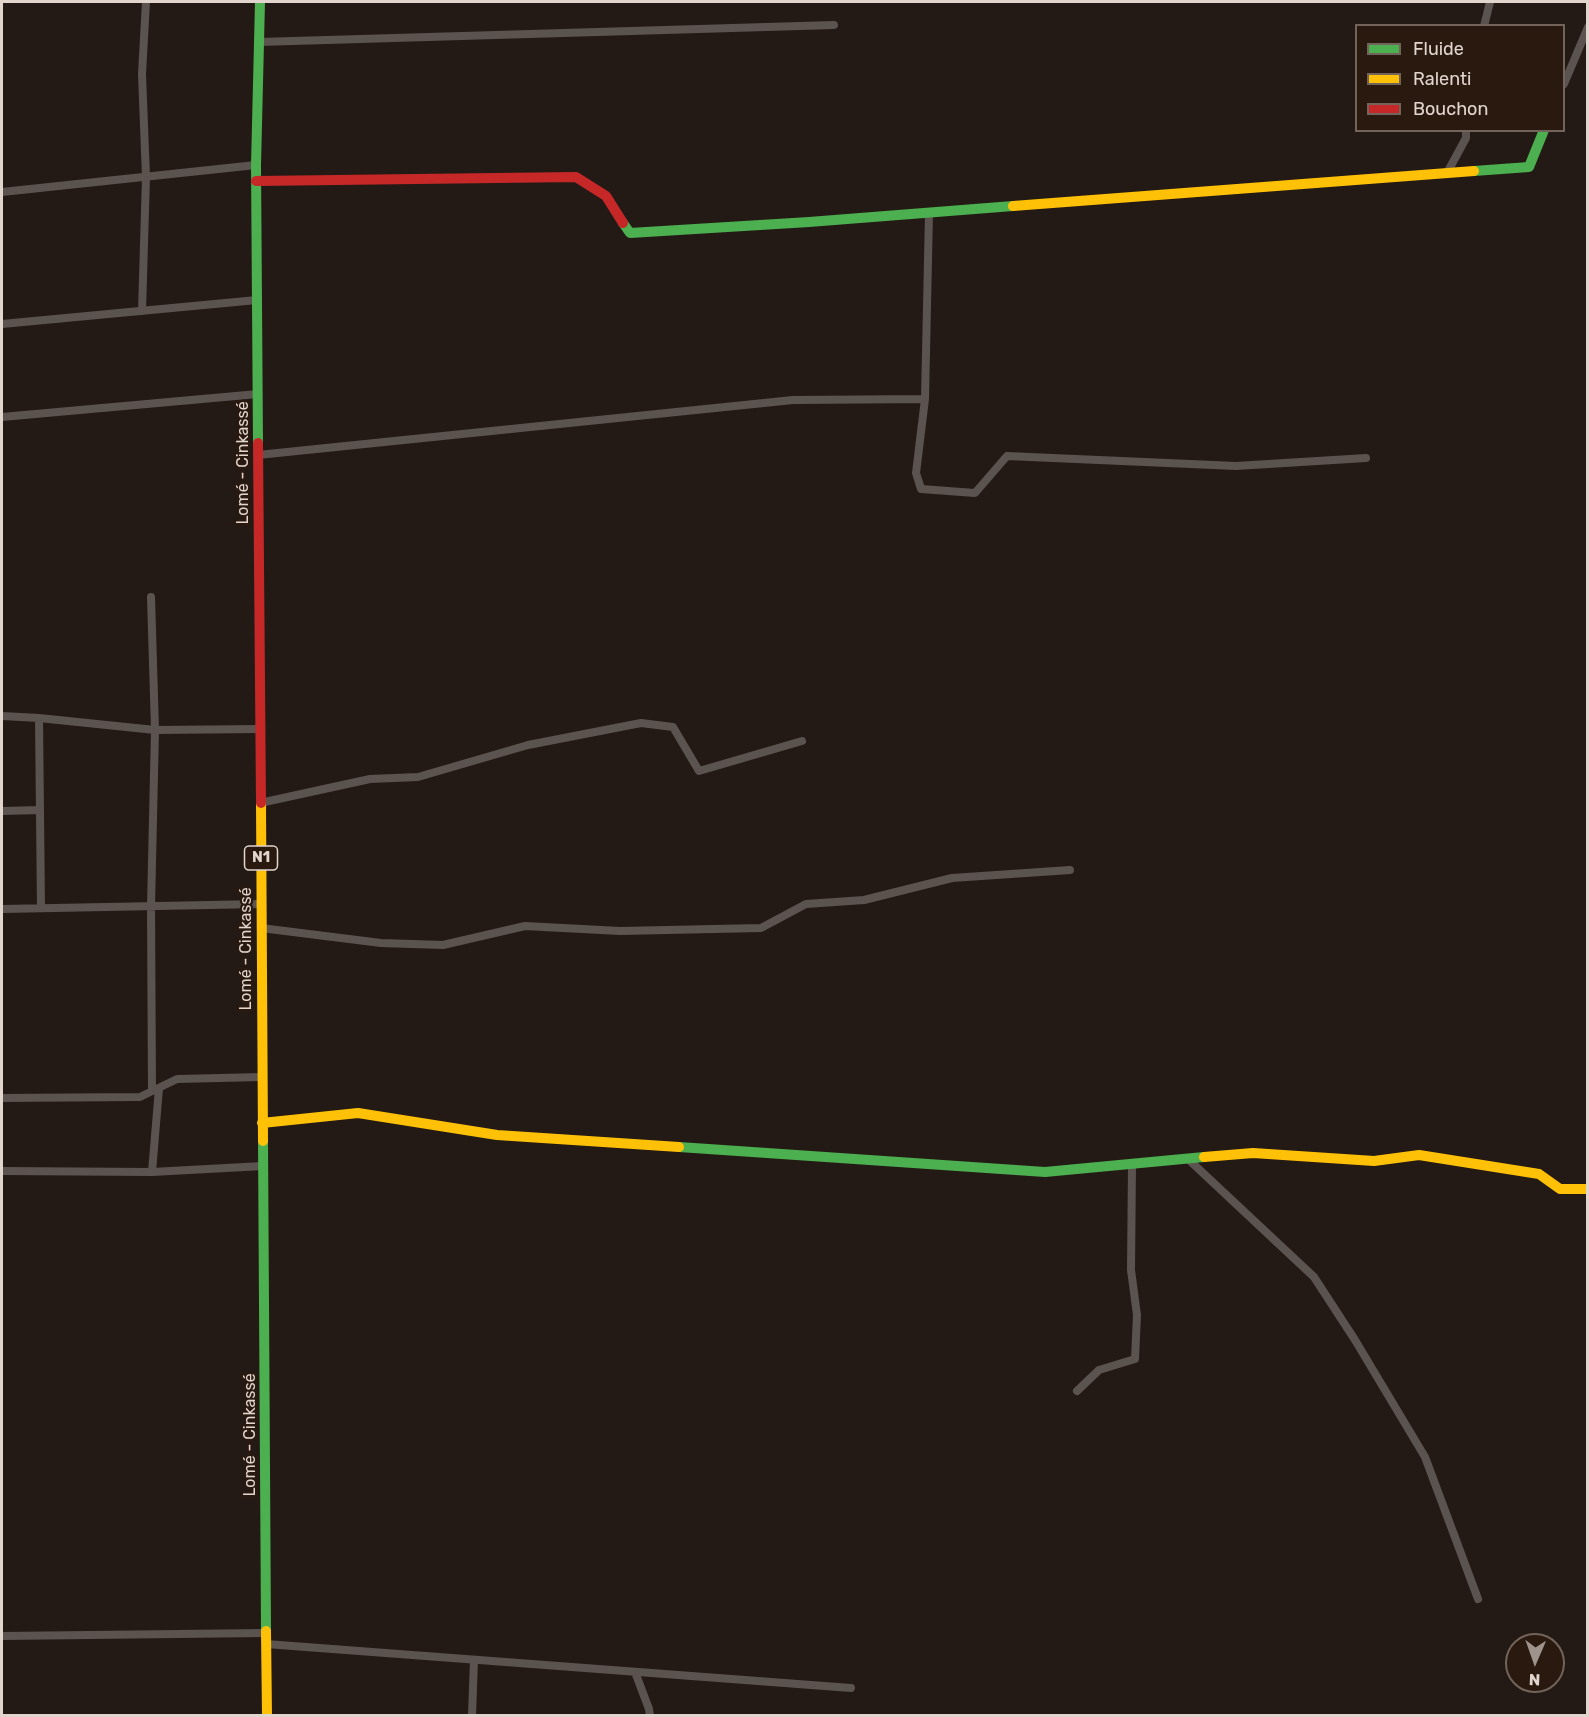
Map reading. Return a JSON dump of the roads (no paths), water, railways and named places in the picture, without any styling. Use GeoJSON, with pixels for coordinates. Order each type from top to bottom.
{"type":"FeatureCollection","features":[{"type":"Feature","properties":{"kind":"main road","name":"Lomé - Cinkassé"},"geometry":{"type":"LineString","coordinates":[[260,2],[256,181],[267,1716]]}},
{"type":"Feature","properties":{"kind":"main road"},"geometry":{"type":"LineString","coordinates":[[256,181],[576,177],[606,196],[630,232],[809,222],[1529,167],[1543,132]]}},
{"type":"Feature","properties":{"kind":"main road"},"geometry":{"type":"LineString","coordinates":[[262,1123],[358,1113],[497,1135],[1045,1172],[1253,1153],[1374,1161],[1419,1155],[1539,1174],[1560,1189],[1587,1189]]}},
{"type":"Feature","properties":{"kind":"street"},"geometry":{"type":"LineString","coordinates":[[142,311],[146,177],[142,74],[146,2]]}},
{"type":"Feature","properties":{"kind":"street"},"geometry":{"type":"LineString","coordinates":[[1484,24],[1490,2]]}},
{"type":"Feature","properties":{"kind":"street"},"geometry":{"type":"LineString","coordinates":[[259,42],[834,25]]}},
{"type":"Feature","properties":{"kind":"street"},"geometry":{"type":"LineString","coordinates":[[1565,79],[1587,27]]}},
{"type":"Feature","properties":{"kind":"street"},"geometry":{"type":"LineString","coordinates":[[1447,173],[1466,138],[1466,132]]}},
{"type":"Feature","properties":{"kind":"street"},"geometry":{"type":"LineString","coordinates":[[2,192],[256,165]]}},
{"type":"Feature","properties":{"kind":"street"},"geometry":{"type":"LineString","coordinates":[[929,213],[925,399],[916,473],[921,489],[975,493],[1007,456],[1236,466],[1366,458]]}},
{"type":"Feature","properties":{"kind":"street"},"geometry":{"type":"LineString","coordinates":[[2,324],[257,300]]}},
{"type":"Feature","properties":{"kind":"street"},"geometry":{"type":"LineString","coordinates":[[2,417],[258,394]]}},
{"type":"Feature","properties":{"kind":"street"},"geometry":{"type":"LineString","coordinates":[[258,455],[793,400],[925,399]]}},
{"type":"Feature","properties":{"kind":"street"},"geometry":{"type":"LineString","coordinates":[[151,597],[155,730],[152,906],[156,1089],[152,1172]]}},
{"type":"Feature","properties":{"kind":"street"},"geometry":{"type":"LineString","coordinates":[[2,716],[155,730],[260,729]]}},
{"type":"Feature","properties":{"kind":"street"},"geometry":{"type":"LineString","coordinates":[[39,718],[41,909]]}},
{"type":"Feature","properties":{"kind":"street"},"geometry":{"type":"LineString","coordinates":[[260,802],[370,779],[418,777],[528,745],[641,723],[673,727],[699,771],[802,741]]}},
{"type":"Feature","properties":{"kind":"street"},"geometry":{"type":"LineString","coordinates":[[2,811],[40,810]]}},
{"type":"Feature","properties":{"kind":"street"},"geometry":{"type":"LineString","coordinates":[[261,928],[381,943],[443,945],[525,926],[620,931],[761,928],[806,904],[864,900],[952,878],[1070,870]]}},
{"type":"Feature","properties":{"kind":"street"},"geometry":{"type":"LineString","coordinates":[[2,909],[261,904]]}},
{"type":"Feature","properties":{"kind":"street"},"geometry":{"type":"LineString","coordinates":[[2,1098],[140,1097],[177,1079],[262,1077]]}},
{"type":"Feature","properties":{"kind":"street"},"geometry":{"type":"LineString","coordinates":[[1188,1159],[1314,1277],[1425,1456],[1478,1599]]}},
{"type":"Feature","properties":{"kind":"street"},"geometry":{"type":"LineString","coordinates":[[1077,1392],[1100,1370],[1135,1359],[1137,1315],[1131,1270],[1132,1164]]}},
{"type":"Feature","properties":{"kind":"street"},"geometry":{"type":"LineString","coordinates":[[2,1171],[152,1172],[263,1166]]}},
{"type":"Feature","properties":{"kind":"street"},"geometry":{"type":"LineString","coordinates":[[2,1636],[266,1638],[474,1660],[851,1688]]}},
{"type":"Feature","properties":{"kind":"street"},"geometry":{"type":"LineString","coordinates":[[472,1716],[474,1660]]}},
{"type":"Feature","properties":{"kind":"street"},"geometry":{"type":"LineString","coordinates":[[635,1672],[650,1716]]}}]}
